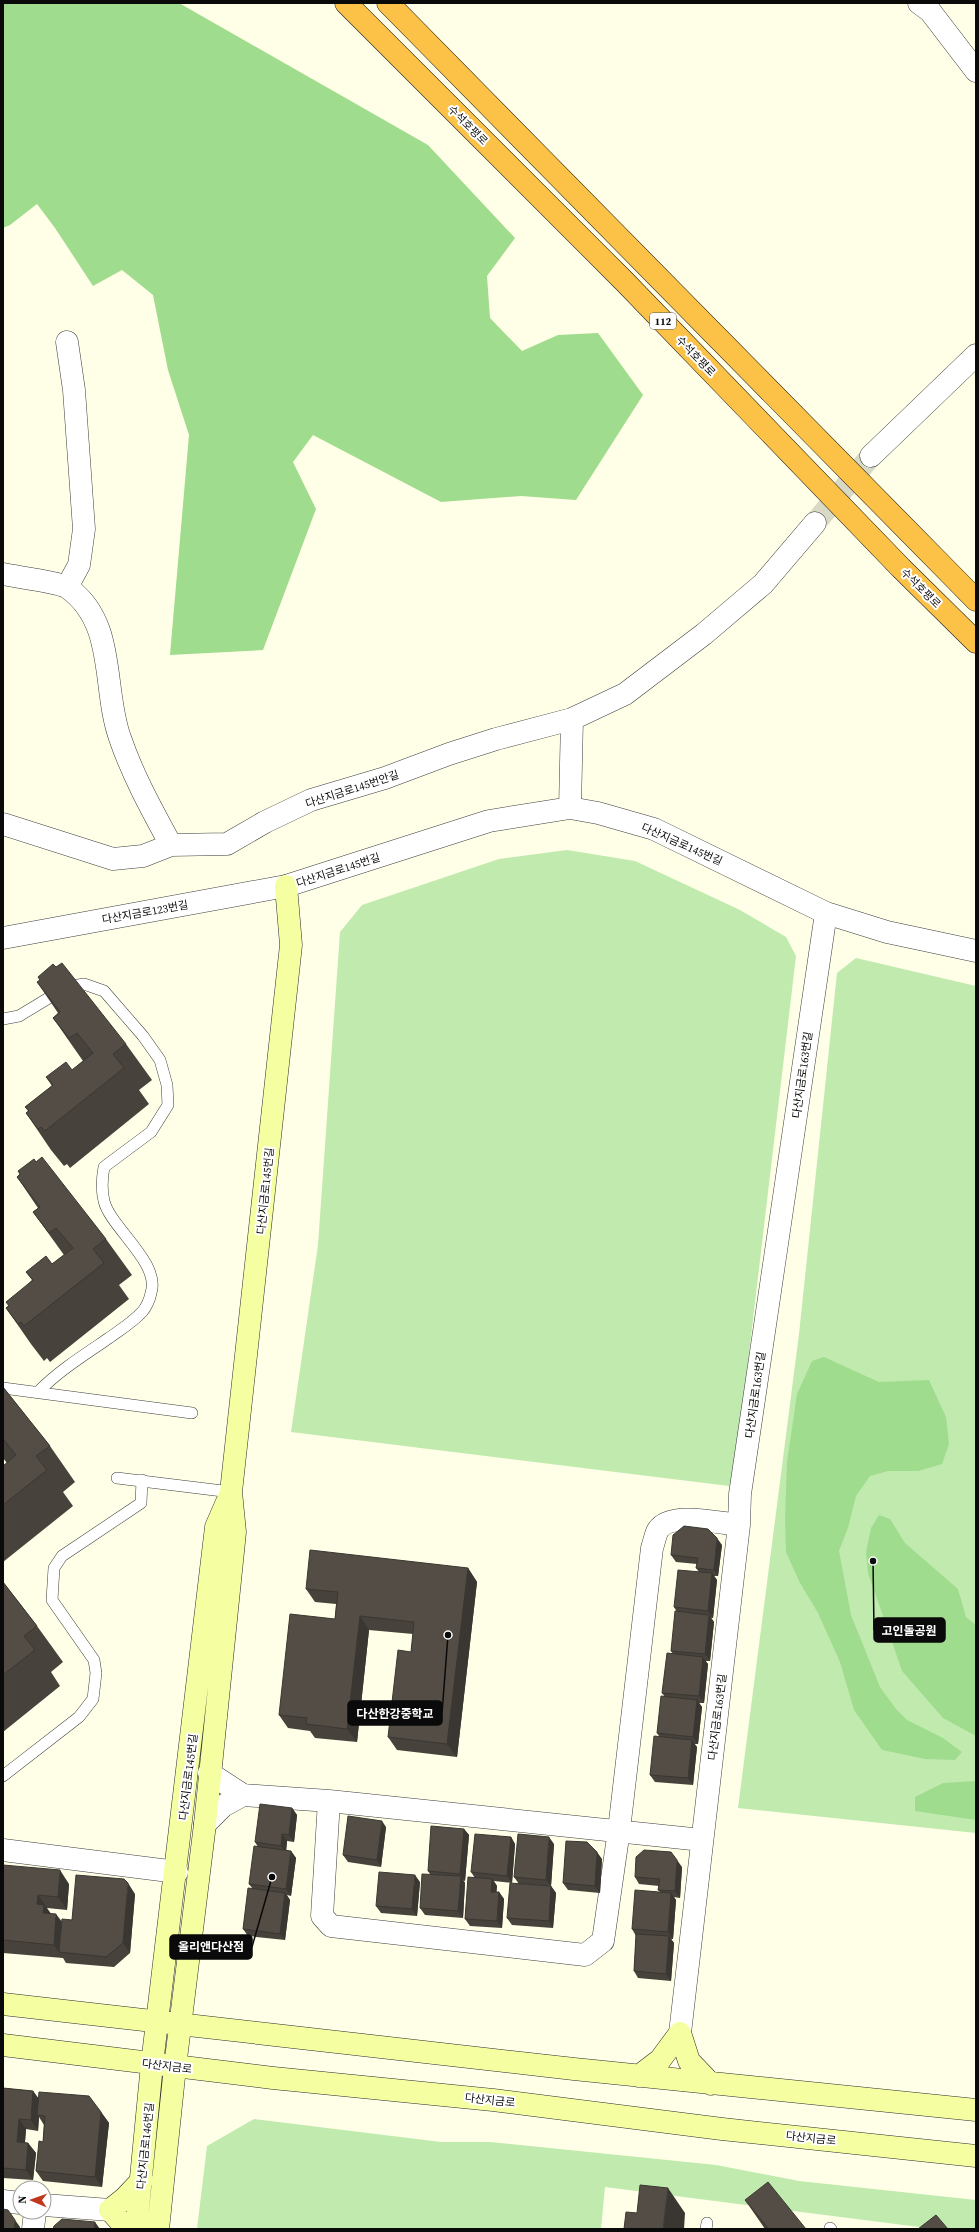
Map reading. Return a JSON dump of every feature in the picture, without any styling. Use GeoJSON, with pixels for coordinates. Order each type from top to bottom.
{"type":"FeatureCollection","features":[{"type":"Feature","properties":{"kind":"highway","name":"수석호평로"},"geometry":{"type":"LineString","coordinates":[[346,3],[624,281],[901,568],[976,642]]}},
{"type":"Feature","properties":{"kind":"highway","name":"112"},"geometry":{"type":"LineString","coordinates":[[388,3],[976,600]]}},
{"type":"Feature","properties":{"kind":"street"},"geometry":{"type":"LineString","coordinates":[[919,3],[930,11],[976,71]]}},
{"type":"Feature","properties":{"kind":"street"},"geometry":{"type":"LineString","coordinates":[[67,342],[74,390],[84,529],[79,565],[67,587]]}},
{"type":"Feature","properties":{"kind":"street"},"geometry":{"type":"LineString","coordinates":[[871,456],[976,356]]}},
{"type":"Feature","properties":{"kind":"street","name":"다산지금로145번안길"},"geometry":{"type":"LineString","coordinates":[[3,824],[113,859],[143,856],[171,845],[227,844],[265,822],[311,800],[385,778],[449,754],[496,739],[572,719],[625,694],[704,634],[763,584],[815,523]]}},
{"type":"Feature","properties":{"kind":"street"},"geometry":{"type":"LineString","coordinates":[[3,574],[67,587],[87,605],[99,626],[119,736],[136,781],[171,845]]}},
{"type":"Feature","properties":{"kind":"street"},"geometry":{"type":"LineString","coordinates":[[570,808],[572,719]]}},
{"type":"Feature","properties":{"kind":"street","name":"다산지금로145번길"},"geometry":{"type":"LineString","coordinates":[[175,2067],[205,1824],[209,1773],[235,1532],[231,1492],[291,945],[286,886],[489,821],[570,808],[598,813],[654,830],[826,913]]}},
{"type":"Feature","properties":{"kind":"street","name":"다산지금로123번길"},"geometry":{"type":"LineString","coordinates":[[3,938],[286,886]]}},
{"type":"Feature","properties":{"kind":"street"},"geometry":{"type":"LineString","coordinates":[[826,913],[887,932],[976,951]]}},
{"type":"Feature","properties":{"kind":"street","name":"다산지금로163번길"},"geometry":{"type":"LineString","coordinates":[[680,2033],[739,1525],[740,1494],[826,913]]}},
{"type":"Feature","properties":{"kind":"street","name":"다산지금로145번길"},"geometry":{"type":"LineString","coordinates":[[152,2064],[177,1872],[216,1527],[231,1492]]}},
{"type":"Feature","properties":{"kind":"street"},"geometry":{"type":"LineString","coordinates":[[329,1801],[322,1916],[331,1926],[585,1955],[603,1941],[619,1830],[652,1548],[658,1530],[668,1521],[679,1519],[739,1525]]}},
{"type":"Feature","properties":{"kind":"street"},"geometry":{"type":"LineString","coordinates":[[209,1773],[243,1794],[329,1801],[619,1830],[702,1840]]}},
{"type":"Feature","properties":{"kind":"street"},"geometry":{"type":"LineString","coordinates":[[205,1824],[223,1806],[243,1794]]}},
{"type":"Feature","properties":{"kind":"street"},"geometry":{"type":"LineString","coordinates":[[3,1850],[177,1872]]}},
{"type":"Feature","properties":{"kind":"street"},"geometry":{"type":"LineString","coordinates":[[3,2004],[711,2084],[976,2110]]}},
{"type":"Feature","properties":{"kind":"street"},"geometry":{"type":"LineString","coordinates":[[639,2076],[660,2060],[680,2033]]}},
{"type":"Feature","properties":{"kind":"street"},"geometry":{"type":"LineString","coordinates":[[680,2033],[689,2061],[711,2084]]}},
{"type":"Feature","properties":{"kind":"street","name":"다산지금로"},"geometry":{"type":"LineString","coordinates":[[3,2045],[175,2067],[493,2100],[722,2129],[976,2156]]}},
{"type":"Feature","properties":{"kind":"street","name":"다산지금로146번길"},"geometry":{"type":"LineString","coordinates":[[136,2229],[142,2180],[152,2064]]}},
{"type":"Feature","properties":{"kind":"street","name":"다산지금로146번길"},"geometry":{"type":"LineString","coordinates":[[158,2229],[175,2067]]}},
{"type":"Feature","properties":{"kind":"street"},"geometry":{"type":"LineString","coordinates":[[52,2206],[110,2210],[125,2198],[142,2180]]}},
{"type":"Feature","properties":{"kind":"street"},"geometry":{"type":"LineString","coordinates":[[110,2210],[127,2229]]}},
{"type":"Feature","properties":{"kind":"lane"},"geometry":{"type":"LineString","coordinates":[[3,1019],[19,1016],[67,986],[84,984],[104,991],[143,1036],[160,1060],[167,1085],[168,1105],[151,1132],[104,1167],[101,1182],[104,1201],[112,1218],[142,1256],[150,1275],[152,1291],[143,1311],[122,1329],[56,1374],[39,1392]]}},
{"type":"Feature","properties":{"kind":"lane"},"geometry":{"type":"LineString","coordinates":[[3,1388],[192,1413]]}},
{"type":"Feature","properties":{"kind":"lane"},"geometry":{"type":"LineString","coordinates":[[117,1478],[231,1492]]}},
{"type":"Feature","properties":{"kind":"lane"},"geometry":{"type":"LineString","coordinates":[[3,1776],[80,1717],[93,1699],[96,1673],[94,1660],[52,1600],[54,1568],[62,1556],[141,1503],[142,1480]]}},
{"type":"Feature","properties":{"kind":"green space"},"geometry":{"type":"Polygon","coordinates":[[[3,3],[179,3],[428,145],[515,238],[487,276],[490,318],[522,351],[558,335],[598,333],[643,395],[576,500],[521,496],[441,502],[313,435],[293,462],[316,509],[263,650],[170,655],[189,435],[168,370],[153,295],[122,270],[93,286],[55,228],[37,204],[10,225],[3,228],[3,3]]]}},
{"type":"Feature","properties":{"kind":"green space"},"geometry":{"type":"Polygon","coordinates":[[[567,850],[635,861],[740,910],[786,937],[796,956],[734,1480],[729,1486],[291,1432],[318,1245],[340,932],[362,905],[499,859],[567,850]]]}},
{"type":"Feature","properties":{"kind":"green space"},"geometry":{"type":"Polygon","coordinates":[[[856,958],[976,986],[976,1833],[738,1808],[799,1334],[837,973],[856,958]]]}},
{"type":"Feature","properties":{"kind":"green space"},"geometry":{"type":"Polygon","coordinates":[[[824,1357],[879,1382],[929,1380],[946,1417],[949,1444],[942,1464],[918,1471],[888,1471],[870,1476],[856,1496],[848,1528],[839,1551],[851,1615],[880,1687],[896,1709],[907,1720],[943,1738],[962,1752],[955,1760],[925,1759],[882,1750],[854,1710],[840,1662],[818,1613],[800,1583],[786,1552],[785,1518],[787,1462],[797,1394],[812,1361],[824,1357]]]}},
{"type":"Feature","properties":{"kind":"green space"},"geometry":{"type":"Polygon","coordinates":[[[879,1515],[890,1519],[905,1543],[958,1589],[966,1617],[976,1625],[976,1736],[943,1718],[902,1671],[868,1573],[866,1552],[871,1528],[879,1515]]]}},
{"type":"Feature","properties":{"kind":"green space"},"geometry":{"type":"Polygon","coordinates":[[[976,1781],[976,1820],[915,1811],[915,1797],[943,1783],[976,1781]]]}},
{"type":"Feature","properties":{"kind":"green space"},"geometry":{"type":"Polygon","coordinates":[[[254,2119],[441,2142],[490,2142],[716,2165],[799,2181],[976,2200],[976,2229],[935,2229],[605,2187],[601,2229],[197,2229],[207,2146],[254,2119]]]}},
{"type":"Feature","properties":{"kind":"building"},"geometry":{"type":"Polygon","coordinates":[[[62,963],[126,1044],[113,1054],[124,1068],[45,1131],[41,1127],[38,1129],[26,1113],[29,1111],[25,1107],[53,1085],[46,1077],[66,1062],[72,1070],[93,1053],[77,1033],[69,1038],[53,1018],[60,1012],[37,982],[40,980],[38,977],[53,964],[56,967],[62,963]]]}},
{"type":"Feature","properties":{"kind":"building"},"geometry":{"type":"Polygon","coordinates":[[[42,1157],[106,1239],[93,1249],[104,1263],[24,1326],[21,1322],[18,1324],[6,1308],[9,1306],[6,1302],[33,1280],[26,1272],[46,1256],[52,1264],[73,1248],[56,1228],[49,1233],[33,1212],[40,1207],[17,1177],[20,1174],[18,1171],[34,1159],[36,1162],[42,1157]]]}},
{"type":"Feature","properties":{"kind":"building"},"geometry":{"type":"Polygon","coordinates":[[[3,1387],[50,1446],[36,1456],[47,1470],[3,1505],[3,1466],[16,1455],[3,1439],[3,1387]]]}},
{"type":"Feature","properties":{"kind":"building"},"geometry":{"type":"Polygon","coordinates":[[[684,1526],[708,1529],[717,1538],[714,1570],[696,1568],[698,1558],[671,1555],[673,1535],[684,1526]]]}},
{"type":"Feature","properties":{"kind":"building"},"geometry":{"type":"Polygon","coordinates":[[[310,1550],[468,1568],[447,1744],[388,1737],[398,1650],[411,1652],[414,1622],[360,1616],[347,1729],[306,1724],[307,1718],[279,1715],[290,1614],[335,1619],[338,1592],[306,1589],[310,1550]]]}},
{"type":"Feature","properties":{"kind":"building"},"geometry":{"type":"Polygon","coordinates":[[[678,1570],[712,1573],[708,1611],[674,1607],[678,1570]]]}},
{"type":"Feature","properties":{"kind":"building"},"geometry":{"type":"Polygon","coordinates":[[[3,1582],[37,1626],[24,1636],[35,1650],[3,1675],[4,1635],[3,1582]]]}},
{"type":"Feature","properties":{"kind":"building"},"geometry":{"type":"Polygon","coordinates":[[[675,1611],[709,1615],[705,1654],[671,1651],[675,1611]]]}},
{"type":"Feature","properties":{"kind":"building"},"geometry":{"type":"Polygon","coordinates":[[[667,1653],[703,1657],[699,1696],[662,1693],[667,1653]]]}},
{"type":"Feature","properties":{"kind":"building"},"geometry":{"type":"Polygon","coordinates":[[[661,1696],[697,1700],[693,1737],[657,1733],[661,1696]]]}},
{"type":"Feature","properties":{"kind":"building"},"geometry":{"type":"Polygon","coordinates":[[[654,1736],[692,1740],[688,1778],[650,1775],[654,1736]]]}},
{"type":"Feature","properties":{"kind":"building"},"geometry":{"type":"Polygon","coordinates":[[[260,1804],[292,1808],[289,1835],[282,1834],[281,1846],[255,1842],[260,1804]]]}},
{"type":"Feature","properties":{"kind":"building"},"geometry":{"type":"Polygon","coordinates":[[[348,1816],[382,1821],[377,1860],[343,1855],[348,1816]]]}},
{"type":"Feature","properties":{"kind":"building"},"geometry":{"type":"Polygon","coordinates":[[[431,1826],[464,1829],[460,1874],[428,1871],[431,1826]]]}},
{"type":"Feature","properties":{"kind":"building"},"geometry":{"type":"Polygon","coordinates":[[[475,1834],[511,1837],[507,1876],[471,1872],[475,1834]]]}},
{"type":"Feature","properties":{"kind":"building"},"geometry":{"type":"Polygon","coordinates":[[[518,1834],[549,1837],[546,1880],[514,1877],[518,1834]]]}},
{"type":"Feature","properties":{"kind":"building"},"geometry":{"type":"Polygon","coordinates":[[[566,1841],[587,1842],[597,1852],[595,1886],[563,1883],[566,1841]]]}},
{"type":"Feature","properties":{"kind":"building"},"geometry":{"type":"Polygon","coordinates":[[[254,1846],[291,1851],[286,1889],[249,1884],[254,1846]]]}},
{"type":"Feature","properties":{"kind":"building"},"geometry":{"type":"Polygon","coordinates":[[[644,1850],[671,1852],[677,1860],[675,1891],[658,1890],[660,1879],[635,1877],[636,1857],[644,1850]]]}},
{"type":"Feature","properties":{"kind":"building"},"geometry":{"type":"Polygon","coordinates":[[[3,1865],[60,1870],[58,1897],[38,1895],[37,1904],[44,1905],[43,1913],[56,1914],[54,1945],[3,1940],[3,1865]]]}},
{"type":"Feature","properties":{"kind":"building"},"geometry":{"type":"Polygon","coordinates":[[[379,1872],[415,1875],[412,1909],[376,1906],[379,1872]]]}},
{"type":"Feature","properties":{"kind":"building"},"geometry":{"type":"Polygon","coordinates":[[[422,1874],[461,1876],[458,1911],[420,1908],[422,1874]]]}},
{"type":"Feature","properties":{"kind":"building"},"geometry":{"type":"Polygon","coordinates":[[[76,1875],[124,1879],[128,1883],[123,1943],[106,1957],[59,1952],[62,1919],[72,1920],[76,1875]]]}},
{"type":"Feature","properties":{"kind":"building"},"geometry":{"type":"Polygon","coordinates":[[[468,1877],[492,1879],[491,1892],[499,1892],[497,1921],[465,1919],[468,1877]]]}},
{"type":"Feature","properties":{"kind":"building"},"geometry":{"type":"Polygon","coordinates":[[[510,1883],[551,1886],[549,1921],[507,1918],[510,1883]]]}},
{"type":"Feature","properties":{"kind":"building"},"geometry":{"type":"Polygon","coordinates":[[[248,1888],[285,1893],[280,1934],[243,1929],[248,1888]]]}},
{"type":"Feature","properties":{"kind":"building"},"geometry":{"type":"Polygon","coordinates":[[[635,1890],[671,1893],[668,1932],[632,1929],[635,1890]]]}},
{"type":"Feature","properties":{"kind":"building"},"geometry":{"type":"Polygon","coordinates":[[[636,1934],[669,1936],[666,1974],[634,1971],[636,1934]]]}},
{"type":"Feature","properties":{"kind":"building"},"geometry":{"type":"Polygon","coordinates":[[[3,2088],[33,2091],[31,2120],[19,2119],[17,2142],[28,2143],[26,2170],[3,2168],[3,2088]]]}},
{"type":"Feature","properties":{"kind":"building"},"geometry":{"type":"Polygon","coordinates":[[[39,2092],[89,2096],[101,2112],[95,2177],[36,2171],[39,2141],[43,2142],[45,2116],[37,2115],[39,2092]]]}},
{"type":"Feature","properties":{"kind":"building"},"geometry":{"type":"Polygon","coordinates":[[[768,2182],[806,2229],[767,2229],[768,2228],[745,2200],[768,2182]]]}},
{"type":"Feature","properties":{"kind":"building"},"geometry":{"type":"Polygon","coordinates":[[[640,2185],[668,2188],[663,2229],[624,2229],[626,2212],[637,2213],[640,2185]]]}},
{"type":"Feature","properties":{"kind":"building"},"geometry":{"type":"Polygon","coordinates":[[[3,2209],[8,2210],[12,2216],[12,2220],[15,2220],[14,2229],[3,2229],[3,2209]]]}},
{"type":"Feature","properties":{"kind":"building"},"geometry":{"type":"Polygon","coordinates":[[[936,2215],[948,2229],[918,2229],[936,2215]]]}},
{"type":"Feature","properties":{"kind":"building"},"geometry":{"type":"Polygon","coordinates":[[[62,2219],[95,2222],[94,2229],[53,2229],[54,2226],[62,2219]]]}},
{"type":"Feature","properties":{"kind":"tunnel"},"geometry":{"type":"LineString","coordinates":[[815,523],[871,456]]}},
{"type":"Feature","properties":{"kind":"place","name":"고인돌공원"},"geometry":{"type":"Point","coordinates":[873,1561]}},
{"type":"Feature","properties":{"kind":"place","name":"다산한강중학교"},"geometry":{"type":"Point","coordinates":[448,1635]}},
{"type":"Feature","properties":{"kind":"place","name":"올리앤다산점"},"geometry":{"type":"Point","coordinates":[272,1877]}}]}
